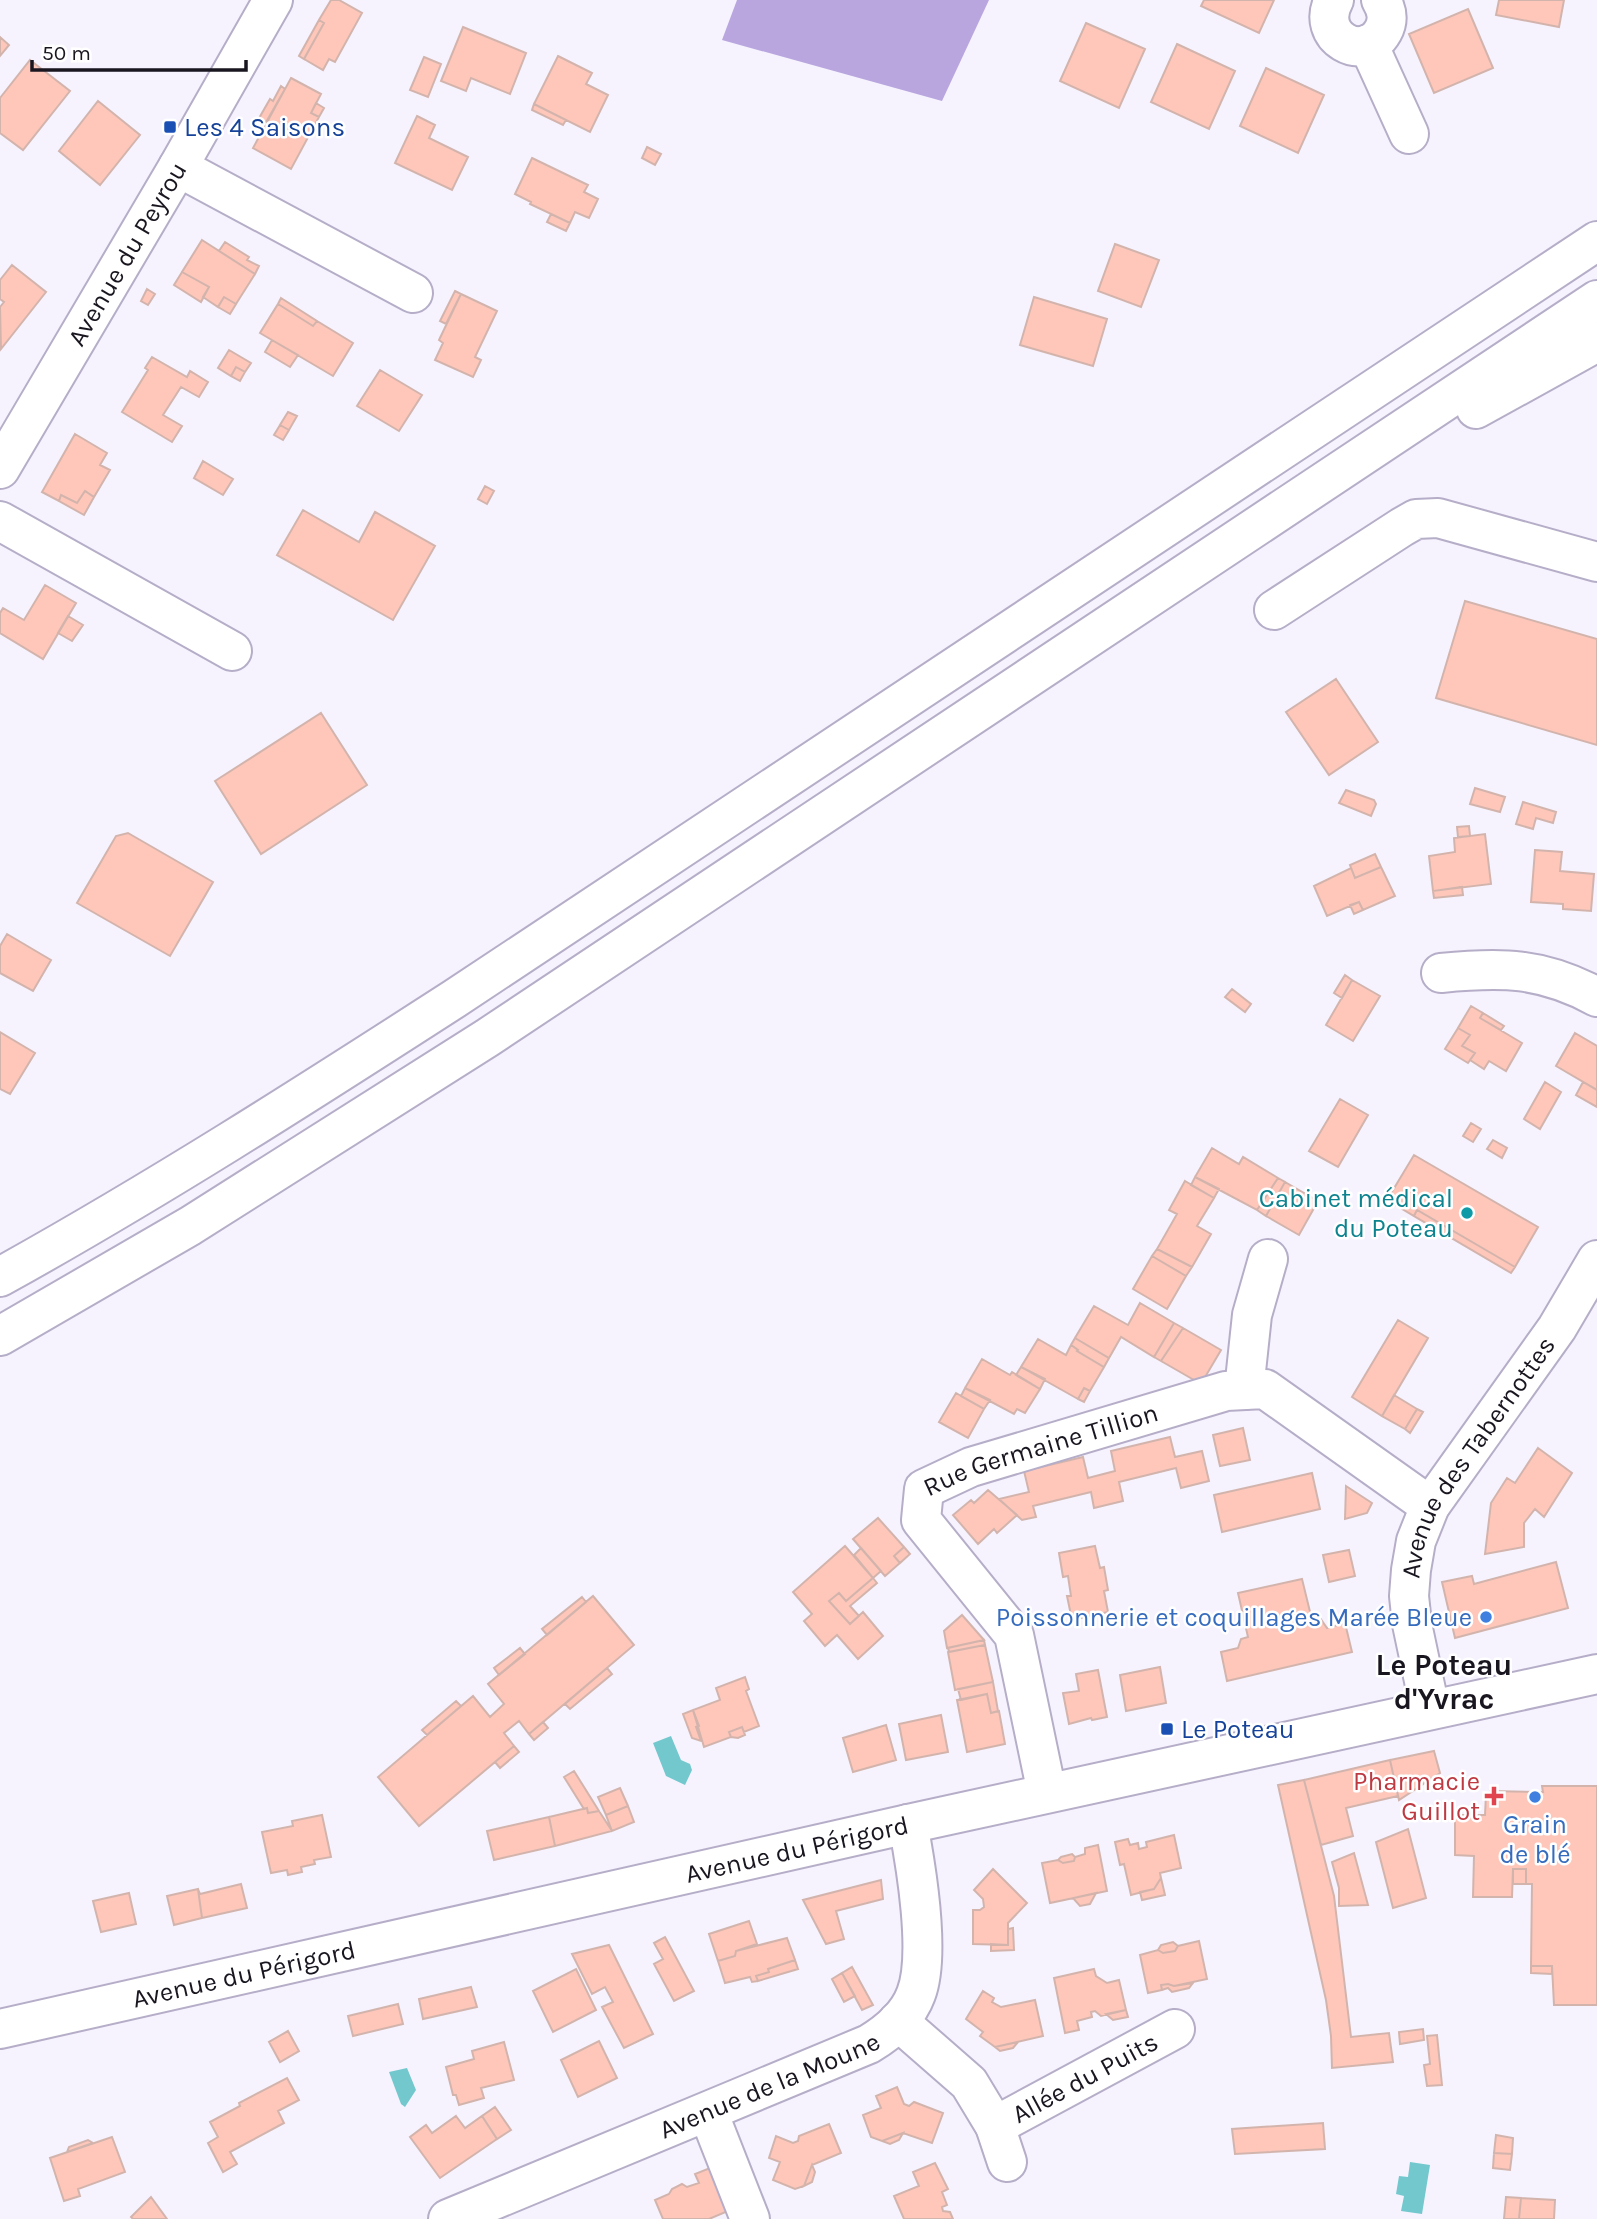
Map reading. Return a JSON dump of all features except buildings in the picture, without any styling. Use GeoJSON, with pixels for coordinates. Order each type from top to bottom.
{"type":"FeatureCollection","features":[{"type":"Feature","properties":{"kind":"main road","name":"Avenue du Peyrou"},"geometry":{"type":"LineString","coordinates":[[0,468],[273,0]]}},
{"type":"Feature","properties":{"kind":"main road"},"geometry":{"type":"LineString","coordinates":[[1334,0],[1329,10],[1331,29],[1337,37],[1354,46],[1368,44],[1380,36],[1385,28],[1387,19],[1382,0]]}},
{"type":"Feature","properties":{"kind":"main road"},"geometry":{"type":"LineString","coordinates":[[1368,44],[1409,134]]}},
{"type":"Feature","properties":{"kind":"main road"},"geometry":{"type":"LineString","coordinates":[[178,167],[413,293]]}},
{"type":"Feature","properties":{"kind":"main road"},"geometry":{"type":"LineString","coordinates":[[0,1277],[117,1210],[454,999],[1597,241]]}},
{"type":"Feature","properties":{"kind":"main road"},"geometry":{"type":"LineString","coordinates":[[0,1336],[190,1226],[475,1046],[1597,300]]}},
{"type":"Feature","properties":{"kind":"main road"},"geometry":{"type":"LineString","coordinates":[[1279,512],[1354,479],[1597,342]]}},
{"type":"Feature","properties":{"kind":"main road"},"geometry":{"type":"LineString","coordinates":[[1274,610],[1416,519],[1438,518],[1597,562]]}},
{"type":"Feature","properties":{"kind":"main road"},"geometry":{"type":"LineString","coordinates":[[0,521],[232,651]]}},
{"type":"Feature","properties":{"kind":"main road"},"geometry":{"type":"LineString","coordinates":[[1441,973],[1488,968],[1547,975],[1597,996]]}},
{"type":"Feature","properties":{"kind":"main road"},"geometry":{"type":"LineString","coordinates":[[1244,1390],[1252,1315],[1268,1259]]}},
{"type":"Feature","properties":{"kind":"main road","name":"Avenue des Tabernottes"},"geometry":{"type":"LineString","coordinates":[[1430,1709],[1412,1624],[1409,1596],[1416,1541],[1430,1506],[1557,1328],[1597,1260]]}},
{"type":"Feature","properties":{"kind":"main road","name":"Rue Germaine Tillion"},"geometry":{"type":"LineString","coordinates":[[1046,1793],[1014,1635],[921,1520],[924,1489],[971,1466],[1226,1391],[1265,1389],[1430,1506]]}},
{"type":"Feature","properties":{"kind":"main road","name":"Avenue du Périgord"},"geometry":{"type":"LineString","coordinates":[[0,2029],[1046,1793],[1597,1674]]}},
{"type":"Feature","properties":{"kind":"main road","name":"Avenue de la Moune"},"geometry":{"type":"LineString","coordinates":[[448,2219],[869,2044],[887,2033],[910,2006],[916,1994],[922,1962],[915,1858],[908,1824]]}},
{"type":"Feature","properties":{"kind":"main road","name":"Allée du Puits"},"geometry":{"type":"LineString","coordinates":[[898,2021],[969,2082],[995,2126],[1007,2162]]}},
{"type":"Feature","properties":{"kind":"main road","name":"Allée du Puits"},"geometry":{"type":"LineString","coordinates":[[995,2126],[1175,2029]]}},
{"type":"Feature","properties":{"kind":"main road"},"geometry":{"type":"LineString","coordinates":[[708,2112],[750,2219]]}},
{"type":"Feature","properties":{"kind":"shaded area"},"geometry":{"type":"Polygon","coordinates":[[[737,0],[989,0],[942,101],[722,40],[737,0]]]}},
{"type":"Feature","properties":{"kind":"water"},"geometry":{"type":"Polygon","coordinates":[[[671,1736],[681,1760],[690,1764],[692,1770],[685,1785],[666,1776],[653,1743],[671,1736]]]}},
{"type":"Feature","properties":{"kind":"water"},"geometry":{"type":"Polygon","coordinates":[[[407,2068],[416,2090],[405,2107],[401,2104],[389,2072],[407,2068]]]}},
{"type":"Feature","properties":{"kind":"water"},"geometry":{"type":"Polygon","coordinates":[[[1410,2162],[1430,2165],[1422,2214],[1401,2211],[1404,2196],[1396,2194],[1399,2176],[1408,2177],[1410,2162]]]}},
{"type":"Feature","properties":{"kind":"place","name":"Les 4 Saisons"},"geometry":{"type":"Point","coordinates":[170,127]}},
{"type":"Feature","properties":{"kind":"place","name":"Cabinet médical du Poteau"},"geometry":{"type":"Point","coordinates":[1467,1213]}},
{"type":"Feature","properties":{"kind":"place","name":"Poissonnerie et coquillages Marée Bleue"},"geometry":{"type":"Point","coordinates":[1486,1617]}},
{"type":"Feature","properties":{"kind":"place","name":"Le Poteau"},"geometry":{"type":"Point","coordinates":[1167,1729]}},
{"type":"Feature","properties":{"kind":"place","name":"Pharmacie Guillot"},"geometry":{"type":"Point","coordinates":[1494,1796]}},
{"type":"Feature","properties":{"kind":"place","name":"Grain de blé"},"geometry":{"type":"Point","coordinates":[1535,1797]}},
{"type":"Feature","properties":{"kind":"district","name":"Le Poteau d'Yvrac"},"geometry":{"type":"Point","coordinates":[1444,1682]}}]}
